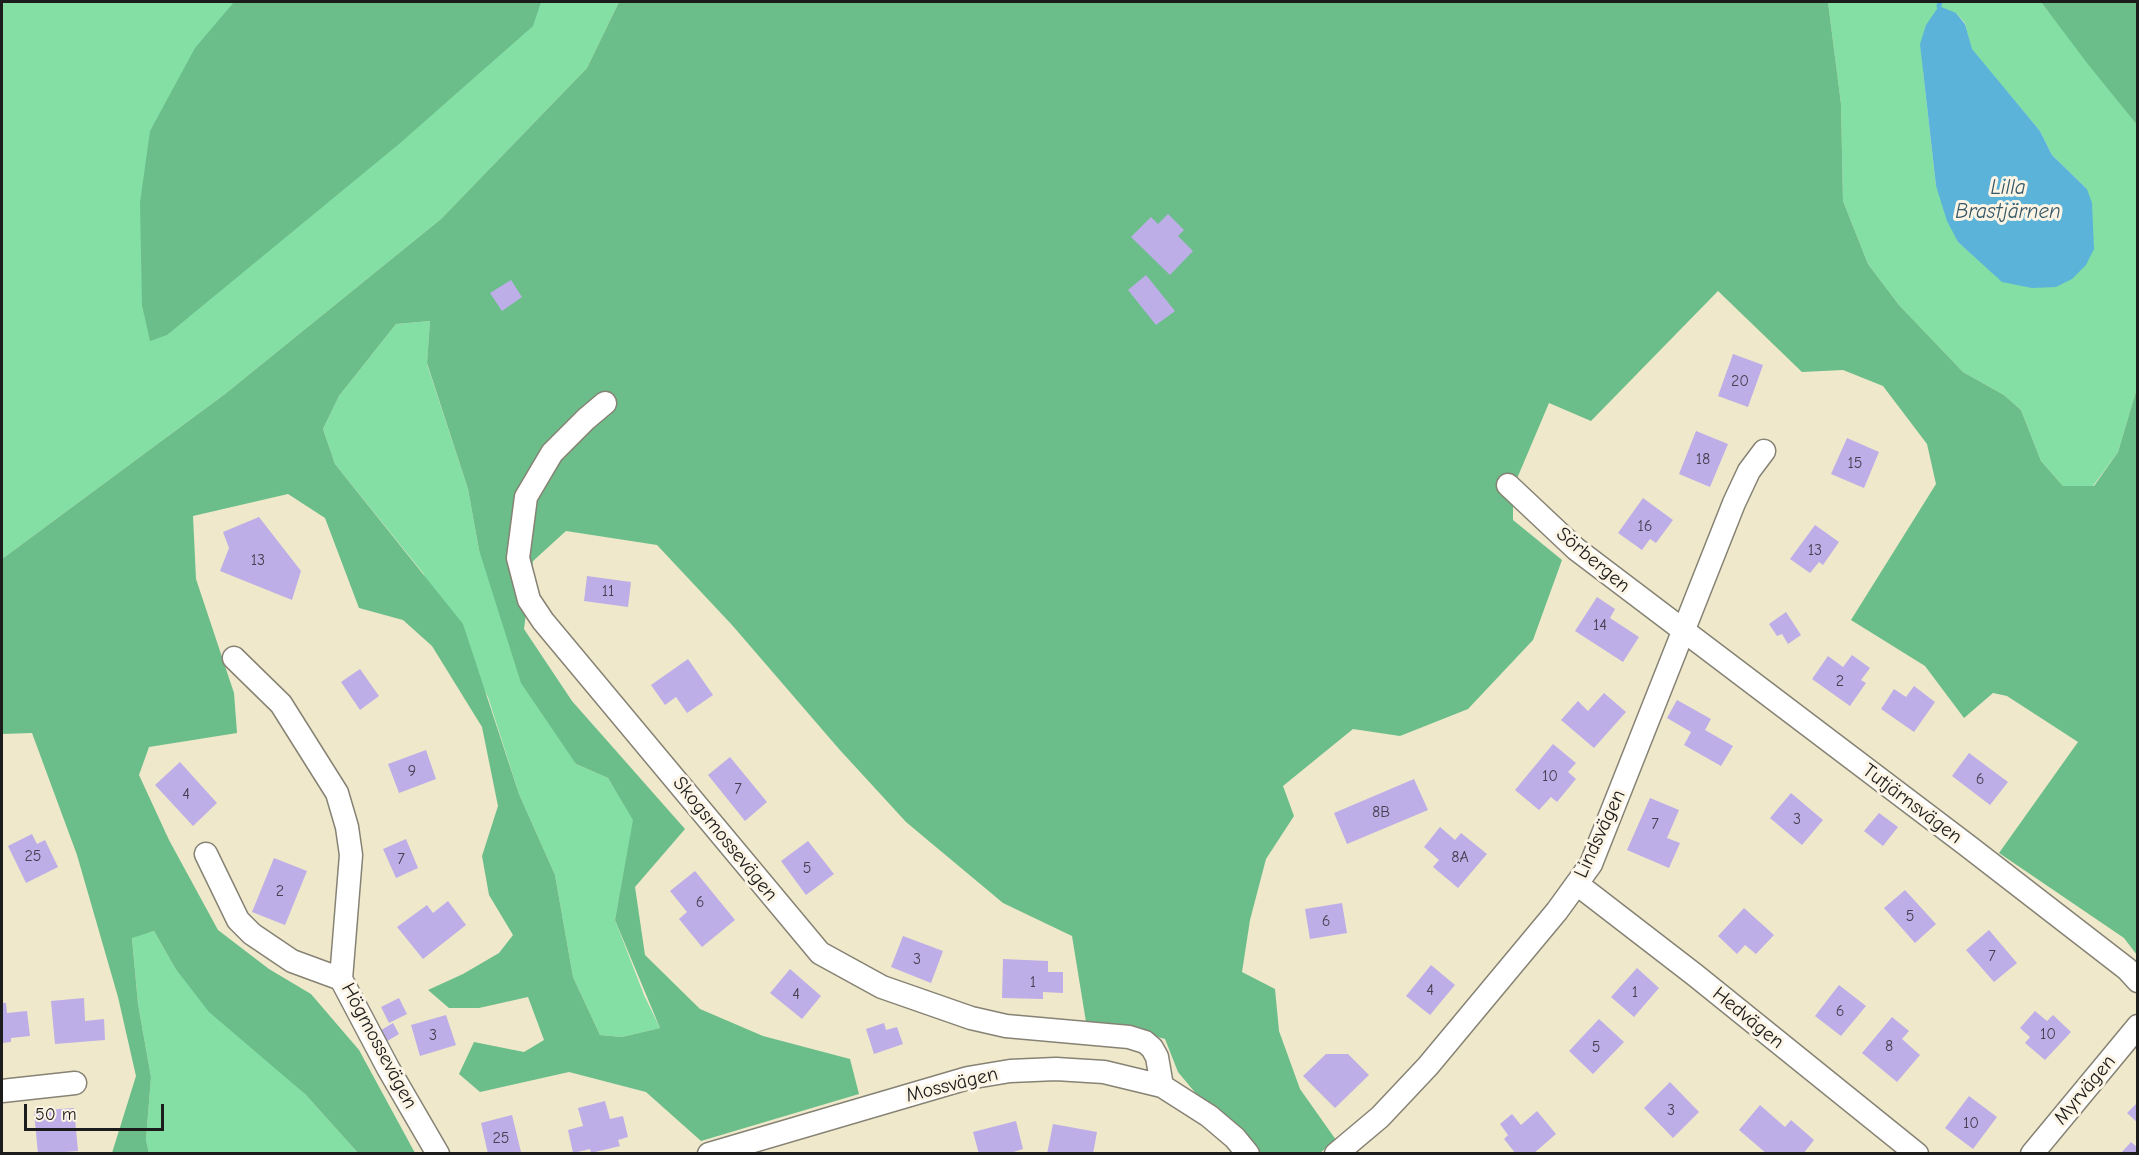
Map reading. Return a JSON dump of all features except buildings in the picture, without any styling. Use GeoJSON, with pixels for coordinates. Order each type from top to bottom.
{"type":"FeatureCollection","features":[{"type":"Feature","properties":{"kind":"street","name":"Skogsmossevägen"},"geometry":{"type":"LineString","coordinates":[[605,403],[552,453],[526,497],[518,558],[521,578],[529,600],[550,630],[820,953],[882,987],[971,1018],[1006,1026],[1129,1037],[1145,1042],[1157,1057],[1162,1086]]}},
{"type":"Feature","properties":{"kind":"street","name":"Lindsvägen"},"geometry":{"type":"LineString","coordinates":[[1336,1154],[1380,1117],[1428,1066],[1591,864],[1734,503],[1749,471],[1764,451]]}},
{"type":"Feature","properties":{"kind":"street","name":"Sörbergen"},"geometry":{"type":"LineString","coordinates":[[1508,485],[1576,549],[1683,631]]}},
{"type":"Feature","properties":{"kind":"street","name":"Tutjärnsvägen"},"geometry":{"type":"LineString","coordinates":[[1683,631],[1968,846],[2127,969],[2138,981]]}},
{"type":"Feature","properties":{"kind":"street","name":"Högmossevägen"},"geometry":{"type":"LineString","coordinates":[[234,658],[281,704],[297,732],[319,761],[337,793],[347,827],[351,855],[341,979],[388,1068],[438,1154]]}},
{"type":"Feature","properties":{"kind":"street"},"geometry":{"type":"LineString","coordinates":[[206,854],[238,920],[252,934],[292,961],[341,979]]}},
{"type":"Feature","properties":{"kind":"street","name":"Hedvägen"},"geometry":{"type":"LineString","coordinates":[[1577,884],[1695,975],[1917,1154]]}},
{"type":"Feature","properties":{"kind":"street","name":"Myrvägen"},"geometry":{"type":"LineString","coordinates":[[2032,1154],[2138,1026]]}},
{"type":"Feature","properties":{"kind":"street","name":"Mossvägen"},"geometry":{"type":"LineString","coordinates":[[715,1153],[968,1078],[1010,1071],[1056,1069],[1104,1072],[1162,1086],[1209,1116],[1235,1137],[1248,1154]]}},
{"type":"Feature","properties":{"kind":"street"},"geometry":{"type":"LineString","coordinates":[[2,1091],[75,1083]]}},
{"type":"Feature","properties":{"kind":"green space"},"geometry":{"type":"Polygon","coordinates":[[[2,2],[619,2],[587,68],[441,219],[225,394],[2,559],[2,2]]]}},
{"type":"Feature","properties":{"kind":"green space"},"geometry":{"type":"Polygon","coordinates":[[[234,2],[541,2],[533,26],[399,144],[167,335],[150,341],[142,305],[140,203],[150,131],[195,48],[234,2]]]}},
{"type":"Feature","properties":{"kind":"green space"},"geometry":{"type":"Polygon","coordinates":[[[619,2],[1828,2],[1841,104],[1843,201],[1868,264],[1899,305],[1963,372],[2004,395],[2021,410],[2041,461],[2063,486],[2094,486],[2118,452],[2137,388],[2137,955],[2124,938],[1999,853],[2078,742],[2007,696],[1993,693],[1964,718],[1925,666],[1851,620],[1936,484],[1927,444],[1883,386],[1843,370],[1802,372],[1718,291],[1591,421],[1549,403],[1513,488],[1513,520],[1562,560],[1533,640],[1468,709],[1400,736],[1353,729],[1283,786],[1294,816],[1266,859],[1250,920],[1242,972],[1275,989],[1279,1031],[1300,1089],[1336,1140],[1320,1153],[1261,1153],[1198,1096],[1178,1072],[1165,1039],[1122,1027],[1086,1022],[1072,936],[1003,903],[906,822],[839,749],[732,625],[657,545],[566,531],[533,561],[524,629],[572,701],[685,829],[635,887],[645,955],[700,1009],[763,1036],[850,1059],[859,1094],[701,1141],[646,1092],[569,1072],[480,1092],[459,1074],[474,1042],[524,1052],[544,1040],[528,997],[479,1008],[449,1008],[428,990],[463,974],[499,953],[513,935],[489,895],[482,856],[498,806],[482,727],[432,646],[403,620],[359,608],[325,518],[288,494],[193,516],[196,579],[234,693],[237,733],[149,747],[139,775],[169,840],[218,930],[269,969],[311,994],[359,1050],[415,1153],[358,1153],[305,1094],[209,1012],[175,968],[154,931],[132,938],[138,1004],[151,1077],[146,1140],[149,1153],[112,1153],[136,1076],[118,997],[77,855],[32,733],[2,734],[2,559],[225,394],[441,219],[587,68],[619,2]],[[430,321],[396,324],[339,396],[323,429],[335,464],[463,624],[519,794],[555,875],[573,977],[600,1035],[622,1037],[660,1028],[615,920],[633,820],[608,778],[576,764],[521,683],[479,550],[468,489],[427,363],[430,321]]]}},
{"type":"Feature","properties":{"kind":"green space"},"geometry":{"type":"Polygon","coordinates":[[[1828,2],[2041,2],[2137,125],[2137,388],[2118,452],[2093,486],[2063,486],[2041,461],[2021,410],[2004,395],[1963,372],[1899,305],[1868,264],[1843,201],[1841,104],[1828,2]],[[1956,13],[1923,70],[1936,186],[1958,242],[1979,260],[2087,189],[2052,155],[2040,131],[1971,49],[1965,23],[1956,13]]]}},
{"type":"Feature","properties":{"kind":"green space"},"geometry":{"type":"Polygon","coordinates":[[[2041,2],[2137,2],[2137,125],[2087,63],[2041,2]]]}},
{"type":"Feature","properties":{"kind":"green space"},"geometry":{"type":"Polygon","coordinates":[[[430,321],[427,364],[468,489],[479,550],[576,764],[608,778],[634,820],[615,920],[644,995],[660,1028],[622,1037],[600,1035],[573,977],[555,875],[519,794],[488,697],[423,573],[335,464],[323,429],[339,396],[396,324],[430,321]]]}},
{"type":"Feature","properties":{"kind":"green space"},"geometry":{"type":"Polygon","coordinates":[[[154,931],[175,968],[305,1094],[358,1153],[149,1153],[146,1140],[151,1077],[138,1004],[132,937],[154,931]]]}},
{"type":"Feature","properties":{"kind":"water","name":"Lilla Brastjärnen"},"geometry":{"type":"Polygon","coordinates":[[[1939,6],[1956,13],[1965,24],[1972,49],[2040,131],[2052,155],[2087,189],[2092,203],[2094,249],[2086,265],[2072,279],[2056,287],[2032,288],[2002,282],[1958,242],[1947,221],[1936,186],[1920,44],[1926,25],[1939,6]]]}},
{"type":"Feature","properties":{"kind":"waterway"},"geometry":{"type":"LineString","coordinates":[[1939,6],[1940,2]]}}]}
